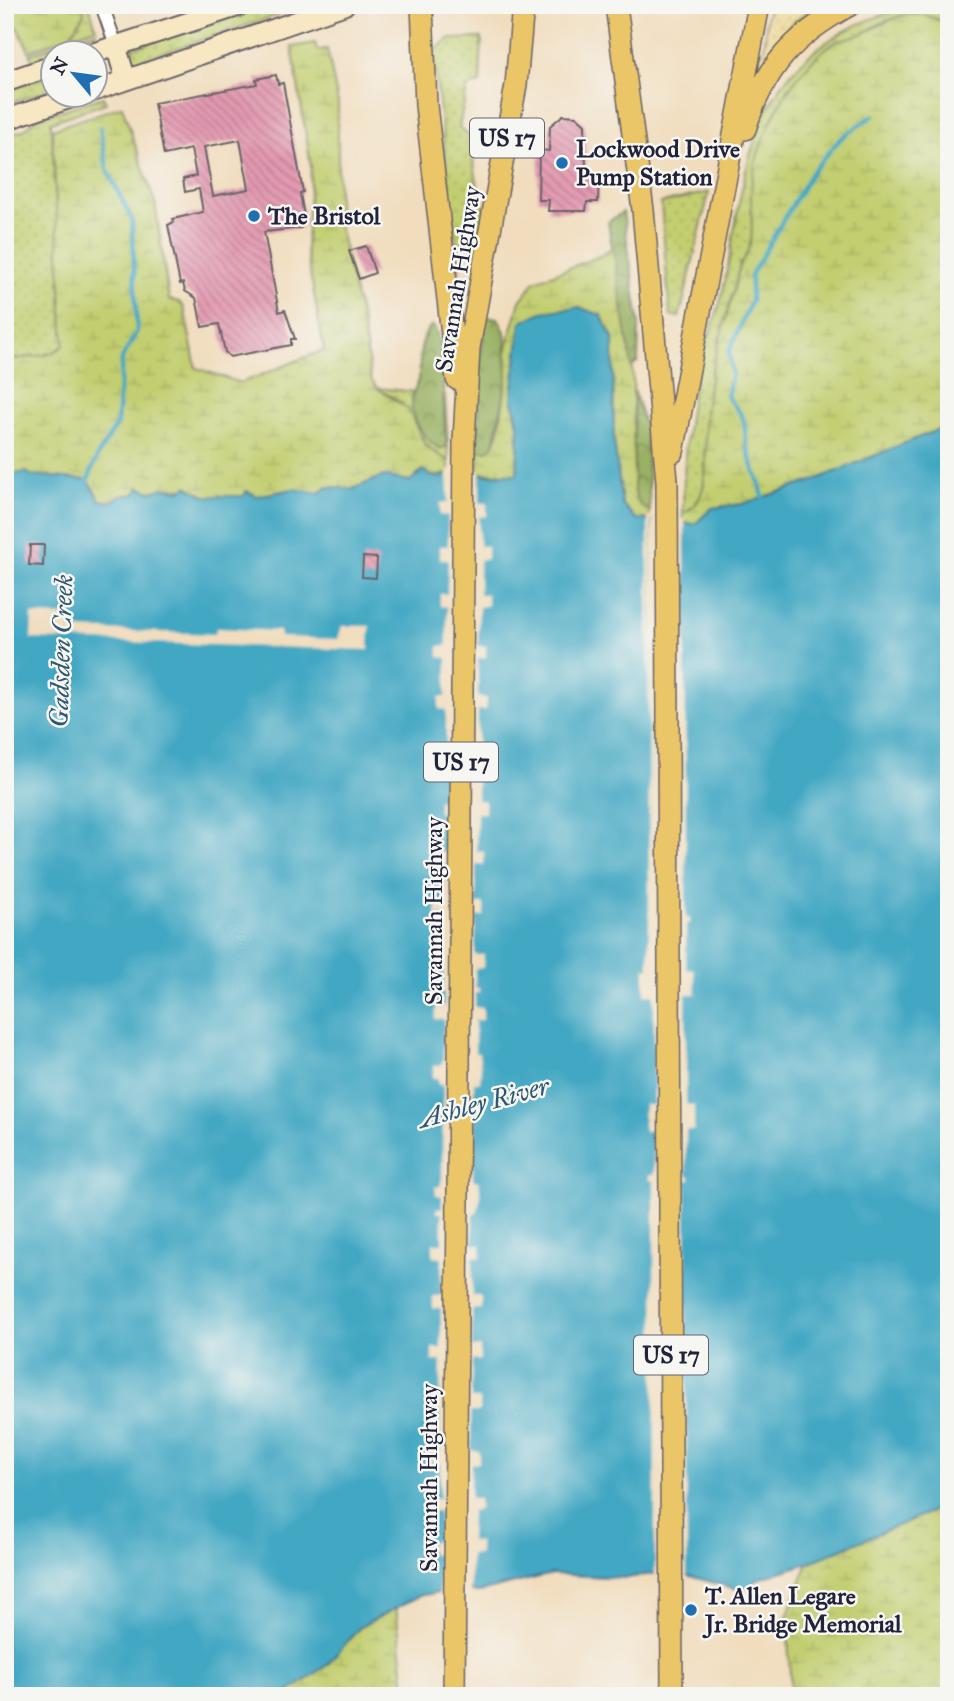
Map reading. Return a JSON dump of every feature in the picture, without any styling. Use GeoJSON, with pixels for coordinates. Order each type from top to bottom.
{"type":"FeatureCollection","features":[{"type":"Feature","properties":{"kind":"highway"},"geometry":{"type":"LineString","coordinates":[[422,5],[426,105],[464,440]]}},
{"type":"Feature","properties":{"kind":"highway","name":"Savannah Highway"},"geometry":{"type":"LineString","coordinates":[[454,1696],[464,440],[469,348],[516,85],[523,5]]}},
{"type":"Feature","properties":{"kind":"highway","name":"US 17"},"geometry":{"type":"LineString","coordinates":[[616,5],[643,210],[667,488],[672,1696]]}},
{"type":"Feature","properties":{"kind":"highway"},"geometry":{"type":"LineString","coordinates":[[667,488],[759,5]]}},
{"type":"Feature","properties":{"kind":"highway"},"geometry":{"type":"LineString","coordinates":[[726,188],[752,108],[770,71],[799,38],[850,5]]}},
{"type":"Feature","properties":{"kind":"main road"},"geometry":{"type":"LineString","coordinates":[[108,48],[242,5]]}},
{"type":"Feature","properties":{"kind":"main road"},"geometry":{"type":"LineString","coordinates":[[108,86],[335,7]]}},
{"type":"Feature","properties":{"kind":"main road"},"geometry":{"type":"LineString","coordinates":[[116,46],[126,80]]}},
{"type":"Feature","properties":{"kind":"main road"},"geometry":{"type":"LineString","coordinates":[[5,82],[38,71]]}},
{"type":"Feature","properties":{"kind":"main road"},"geometry":{"type":"LineString","coordinates":[[5,120],[41,108]]}},
{"type":"Feature","properties":{"kind":"street"},"geometry":{"type":"LineString","coordinates":[[102,5],[116,46]]}},
{"type":"Feature","properties":{"kind":"green space"},"geometry":{"type":"Polygon","coordinates":[[[6,5],[82,5],[84,14],[69,37],[38,38],[38,48],[29,51],[6,5]]]}},
{"type":"Feature","properties":{"kind":"green space"},"geometry":{"type":"Polygon","coordinates":[[[82,5],[89,5],[96,28],[69,37],[84,14],[82,5]]]}},
{"type":"Feature","properties":{"kind":"green space"},"geometry":{"type":"Polygon","coordinates":[[[266,5],[309,5],[138,61],[130,58],[133,48],[266,5]]]}},
{"type":"Feature","properties":{"kind":"green space"},"geometry":{"type":"Polygon","coordinates":[[[816,5],[833,5],[775,51],[773,48],[791,24],[816,5]]]}},
{"type":"Feature","properties":{"kind":"green space"},"geometry":{"type":"Polygon","coordinates":[[[949,5],[949,23],[932,18],[906,16],[881,23],[829,49],[806,68],[787,92],[772,119],[761,149],[755,180],[753,241],[749,253],[740,264],[710,381],[705,421],[706,459],[703,487],[693,507],[683,513],[686,439],[691,401],[701,357],[721,299],[744,178],[758,130],[768,108],[800,64],[844,31],[895,12],[949,5]]]}},
{"type":"Feature","properties":{"kind":"green space"},"geometry":{"type":"Polygon","coordinates":[[[902,15],[925,15],[949,23],[949,425],[813,481],[742,504],[712,508],[695,524],[682,523],[683,513],[693,507],[703,487],[706,459],[705,421],[710,381],[740,264],[746,256],[751,239],[751,192],[759,151],[767,130],[789,90],[817,57],[835,42],[864,33],[902,15]]]}},
{"type":"Feature","properties":{"kind":"green space"},"geometry":{"type":"Polygon","coordinates":[[[96,32],[93,38],[78,38],[96,32]]]}},
{"type":"Feature","properties":{"kind":"green space"},"geometry":{"type":"Polygon","coordinates":[[[482,38],[480,83],[467,88],[459,127],[469,136],[479,193],[499,244],[459,243],[459,273],[433,52],[448,39],[482,38]]]}},
{"type":"Feature","properties":{"kind":"green space"},"geometry":{"type":"Polygon","coordinates":[[[315,43],[317,50],[327,49],[338,103],[338,222],[363,327],[371,379],[377,388],[408,409],[426,447],[449,461],[449,473],[433,477],[423,470],[410,481],[383,477],[353,489],[328,487],[319,493],[293,489],[257,496],[247,491],[245,496],[205,496],[195,490],[172,488],[151,492],[139,487],[135,494],[111,502],[100,500],[87,480],[5,475],[5,361],[45,355],[64,345],[52,129],[122,106],[155,203],[169,300],[179,302],[184,308],[196,368],[241,383],[324,350],[306,250],[311,167],[292,47],[315,43]]]}},
{"type":"Feature","properties":{"kind":"green space"},"geometry":{"type":"Polygon","coordinates":[[[38,51],[38,62],[33,63],[30,54],[38,51]]]}},
{"type":"Feature","properties":{"kind":"green space"},"geometry":{"type":"Polygon","coordinates":[[[38,79],[38,94],[5,105],[5,90],[38,79]]]}},
{"type":"Feature","properties":{"kind":"green space"},"geometry":{"type":"Polygon","coordinates":[[[68,108],[92,108],[51,122],[64,345],[52,353],[5,361],[5,136],[24,130],[37,118],[68,108]]]}},
{"type":"Feature","properties":{"kind":"green space"},"geometry":{"type":"Polygon","coordinates":[[[709,192],[679,317],[670,315],[661,203],[709,192]]]}},
{"type":"Feature","properties":{"kind":"green space"},"geometry":{"type":"Polygon","coordinates":[[[623,212],[639,323],[638,361],[631,367],[608,222],[623,212]]]}},
{"type":"Feature","properties":{"kind":"green space"},"geometry":{"type":"Polygon","coordinates":[[[613,248],[633,376],[634,488],[638,502],[650,511],[649,520],[636,519],[622,504],[614,440],[613,338],[601,315],[580,309],[541,313],[521,322],[512,396],[519,429],[517,474],[479,473],[478,451],[488,451],[494,445],[499,431],[507,378],[507,347],[520,301],[535,281],[600,256],[613,248]]]}},
{"type":"Feature","properties":{"kind":"green space"},"geometry":{"type":"Polygon","coordinates":[[[485,317],[498,318],[505,332],[507,378],[494,445],[488,451],[478,451],[479,375],[485,317]]]}},
{"type":"Feature","properties":{"kind":"green space"},"geometry":{"type":"Polygon","coordinates":[[[432,325],[437,334],[442,361],[446,447],[441,449],[424,434],[413,413],[412,405],[419,377],[422,343],[432,325]]]}},
{"type":"Feature","properties":{"kind":"green space"},"geometry":{"type":"Polygon","coordinates":[[[377,388],[445,395],[449,461],[430,449],[404,406],[377,388]]]}},
{"type":"Feature","properties":{"kind":"green space"},"geometry":{"type":"Polygon","coordinates":[[[634,390],[646,431],[650,511],[638,502],[634,488],[634,390]]]}},
{"type":"Feature","properties":{"kind":"green space"},"geometry":{"type":"Polygon","coordinates":[[[949,1504],[949,1696],[791,1696],[787,1616],[808,1563],[949,1504]]]}},
{"type":"Feature","properties":{"kind":"green space"},"geometry":{"type":"Polygon","coordinates":[[[396,1607],[406,1696],[283,1696],[327,1665],[360,1627],[396,1607]]]}},
{"type":"Feature","properties":{"kind":"sand"},"geometry":{"type":"Polygon","coordinates":[[[816,5],[791,24],[773,46],[775,51],[752,85],[756,52],[760,54],[764,51],[767,15],[772,6],[816,5]]]}},
{"type":"Feature","properties":{"kind":"water","name":"Ashley River"},"geometry":{"type":"Polygon","coordinates":[[[578,307],[601,315],[613,338],[614,440],[622,504],[636,519],[695,524],[712,508],[742,504],[813,481],[949,425],[949,1504],[808,1563],[761,1578],[741,1590],[671,1571],[627,1578],[552,1574],[479,1592],[440,1592],[419,1596],[360,1627],[327,1665],[283,1696],[5,1696],[5,475],[26,472],[31,475],[88,480],[100,500],[111,502],[120,496],[135,494],[139,487],[151,492],[164,488],[182,490],[187,486],[205,496],[244,496],[246,491],[257,496],[293,489],[319,493],[328,487],[353,489],[383,476],[410,481],[424,470],[428,475],[439,478],[462,470],[486,475],[517,474],[519,429],[512,396],[521,322],[542,312],[578,307]]]}},
{"type":"Feature","properties":{"kind":"pier"},"geometry":{"type":"Polygon","coordinates":[[[462,466],[480,470],[480,503],[487,503],[487,516],[479,517],[479,546],[487,546],[487,559],[479,560],[479,594],[487,594],[487,606],[479,607],[478,646],[486,646],[486,658],[478,658],[478,697],[486,698],[486,710],[478,710],[477,748],[485,749],[485,761],[477,762],[477,800],[485,801],[485,813],[477,813],[476,852],[484,852],[484,865],[476,865],[476,904],[484,904],[484,916],[476,917],[475,955],[484,955],[483,968],[475,968],[475,987],[479,988],[479,992],[475,993],[475,1007],[483,1008],[483,1020],[475,1020],[475,1053],[479,1053],[481,1068],[480,1082],[474,1082],[473,1179],[479,1182],[481,1196],[477,1213],[473,1213],[473,1244],[481,1245],[481,1257],[473,1257],[472,1296],[481,1296],[481,1309],[472,1309],[472,1347],[480,1347],[480,1360],[472,1360],[471,1399],[480,1399],[480,1412],[471,1412],[471,1450],[479,1451],[479,1463],[471,1464],[470,1498],[479,1498],[479,1510],[471,1511],[470,1541],[479,1542],[479,1554],[470,1555],[470,1595],[439,1596],[439,1555],[430,1554],[430,1542],[439,1541],[439,1511],[431,1511],[431,1499],[440,1498],[440,1464],[431,1463],[431,1451],[440,1450],[440,1412],[432,1412],[432,1399],[440,1399],[441,1361],[432,1361],[432,1348],[441,1348],[441,1309],[433,1309],[433,1296],[441,1296],[442,1257],[433,1257],[433,1243],[442,1243],[442,1213],[437,1213],[437,1208],[442,1208],[442,1196],[436,1195],[435,1187],[440,1186],[442,1178],[443,1085],[438,1084],[438,1078],[433,1078],[433,1066],[440,1066],[443,1061],[444,1019],[435,1019],[436,1007],[444,1006],[444,993],[439,992],[439,988],[444,987],[444,968],[436,967],[436,955],[444,955],[444,916],[436,915],[437,903],[445,903],[445,864],[437,864],[437,852],[445,852],[445,813],[438,812],[438,800],[445,800],[446,761],[438,761],[438,749],[446,748],[446,710],[439,709],[439,697],[446,697],[447,658],[439,657],[439,646],[447,645],[447,607],[440,606],[440,594],[447,594],[448,559],[440,559],[440,546],[448,546],[448,516],[440,515],[440,503],[448,503],[448,470],[462,466]]]}},
{"type":"Feature","properties":{"kind":"pier"},"geometry":{"type":"Polygon","coordinates":[[[648,517],[651,517],[652,918],[652,517],[685,519],[686,918],[690,918],[690,923],[686,924],[686,969],[694,969],[696,994],[686,994],[686,1104],[694,1105],[694,1130],[686,1130],[686,1175],[690,1176],[690,1180],[686,1181],[687,1579],[671,1575],[655,1577],[654,1181],[649,1180],[649,1175],[654,1175],[654,1131],[644,1131],[643,1125],[644,1105],[654,1105],[654,994],[645,994],[645,969],[649,969],[648,517]]]}},
{"type":"Feature","properties":{"kind":"pier"},"geometry":{"type":"Polygon","coordinates":[[[32,615],[70,616],[72,629],[215,634],[216,628],[280,631],[280,637],[338,639],[342,626],[370,626],[369,650],[31,639],[32,615]]]}},
{"type":"Feature","properties":{"kind":"building","name":"The Bristol"},"geometry":{"type":"Polygon","coordinates":[[[276,75],[278,84],[283,83],[303,192],[300,193],[305,222],[301,228],[264,232],[279,312],[285,310],[295,339],[291,339],[291,345],[230,357],[225,352],[219,324],[202,327],[196,298],[185,291],[183,283],[180,284],[168,225],[174,222],[173,219],[203,212],[199,189],[185,192],[183,179],[196,176],[191,149],[164,155],[154,103],[257,84],[256,79],[276,75]],[[240,140],[204,147],[213,196],[249,189],[240,140]]]}},
{"type":"Feature","properties":{"kind":"building","name":"Lockwood Drive Pump Station"},"geometry":{"type":"Polygon","coordinates":[[[563,115],[576,116],[585,124],[586,175],[599,175],[598,202],[587,202],[586,211],[548,211],[549,200],[538,200],[539,150],[549,151],[550,126],[563,115]]]}},
{"type":"Feature","properties":{"kind":"building"},"geometry":{"type":"Polygon","coordinates":[[[366,246],[375,273],[359,279],[349,251],[366,246]]]}},
{"type":"Feature","properties":{"kind":"building"},"geometry":{"type":"Polygon","coordinates":[[[30,545],[44,545],[43,566],[29,565],[30,545]]]}},
{"type":"Feature","properties":{"kind":"building"},"geometry":{"type":"Polygon","coordinates":[[[363,557],[377,558],[376,578],[362,577],[363,557]]]}},
{"type":"Feature","properties":{"kind":"waterway"},"geometry":{"type":"LineString","coordinates":[[763,497],[749,456],[743,418],[727,397],[732,373],[729,352],[751,301],[751,275],[811,173],[841,138],[874,115]]}},
{"type":"Feature","properties":{"kind":"waterway","name":"Gadsden Creek"},"geometry":{"type":"LineString","coordinates":[[86,485],[98,455],[117,424],[122,359],[137,331],[132,220],[107,169],[100,127]]}},
{"type":"Feature","properties":{"kind":"waterway"},"geometry":{"type":"LineString","coordinates":[[943,1506],[949,1527]]}},
{"type":"Feature","properties":{"kind":"place","name":"Lockwood Drive Pump Station"},"geometry":{"type":"Point","coordinates":[562,163]}},
{"type":"Feature","properties":{"kind":"place","name":"The Bristol"},"geometry":{"type":"Point","coordinates":[254,216]}},
{"type":"Feature","properties":{"kind":"place","name":"T. Allen Legare Jr. Bridge Memorial"},"geometry":{"type":"Point","coordinates":[691,1610]}}]}
